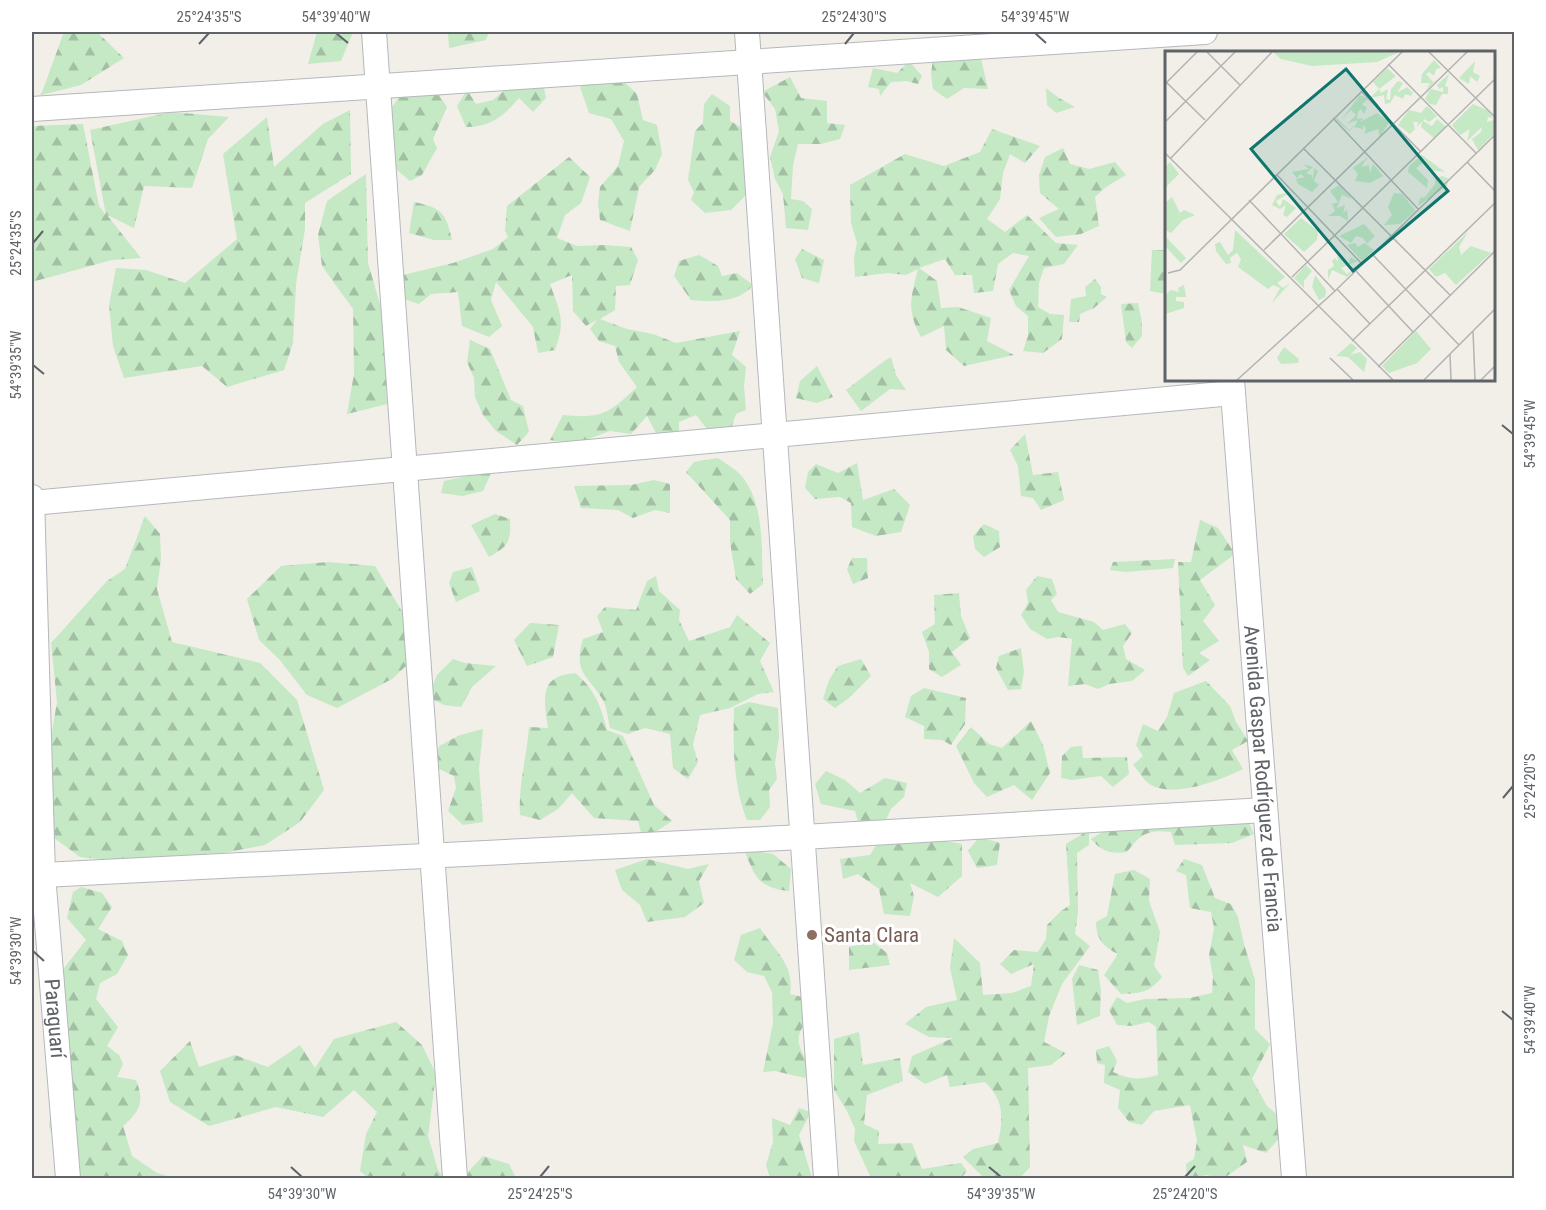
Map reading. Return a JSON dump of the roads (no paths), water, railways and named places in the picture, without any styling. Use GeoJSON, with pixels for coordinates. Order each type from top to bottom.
{"type":"FeatureCollection","features":[{"type":"Feature","properties":{"kind":"street"},"geometry":{"type":"LineString","coordinates":[[374,32],[455,1179]]}},
{"type":"Feature","properties":{"kind":"street"},"geometry":{"type":"LineString","coordinates":[[747,32],[826,1179]]}},
{"type":"Feature","properties":{"kind":"street"},"geometry":{"type":"LineString","coordinates":[[32,109],[1205,32],[1206,51]]}},
{"type":"Feature","properties":{"kind":"street"},"geometry":{"type":"LineString","coordinates":[[32,501],[775,436],[1232,386]]}},
{"type":"Feature","properties":{"kind":"street","name":"Avenida Gaspar Rodríguez de Francia"},"geometry":{"type":"LineString","coordinates":[[1232,386],[1294,1179]]}},
{"type":"Feature","properties":{"kind":"street","name":"Paraguarí"},"geometry":{"type":"LineString","coordinates":[[32,501],[43,875],[68,1179]]}},
{"type":"Feature","properties":{"kind":"street"},"geometry":{"type":"LineString","coordinates":[[43,875],[803,837],[1265,810]]}},
{"type":"Feature","properties":{"kind":"place","name":"Santa Clara"},"geometry":{"type":"Point","coordinates":[812,935]}}]}
